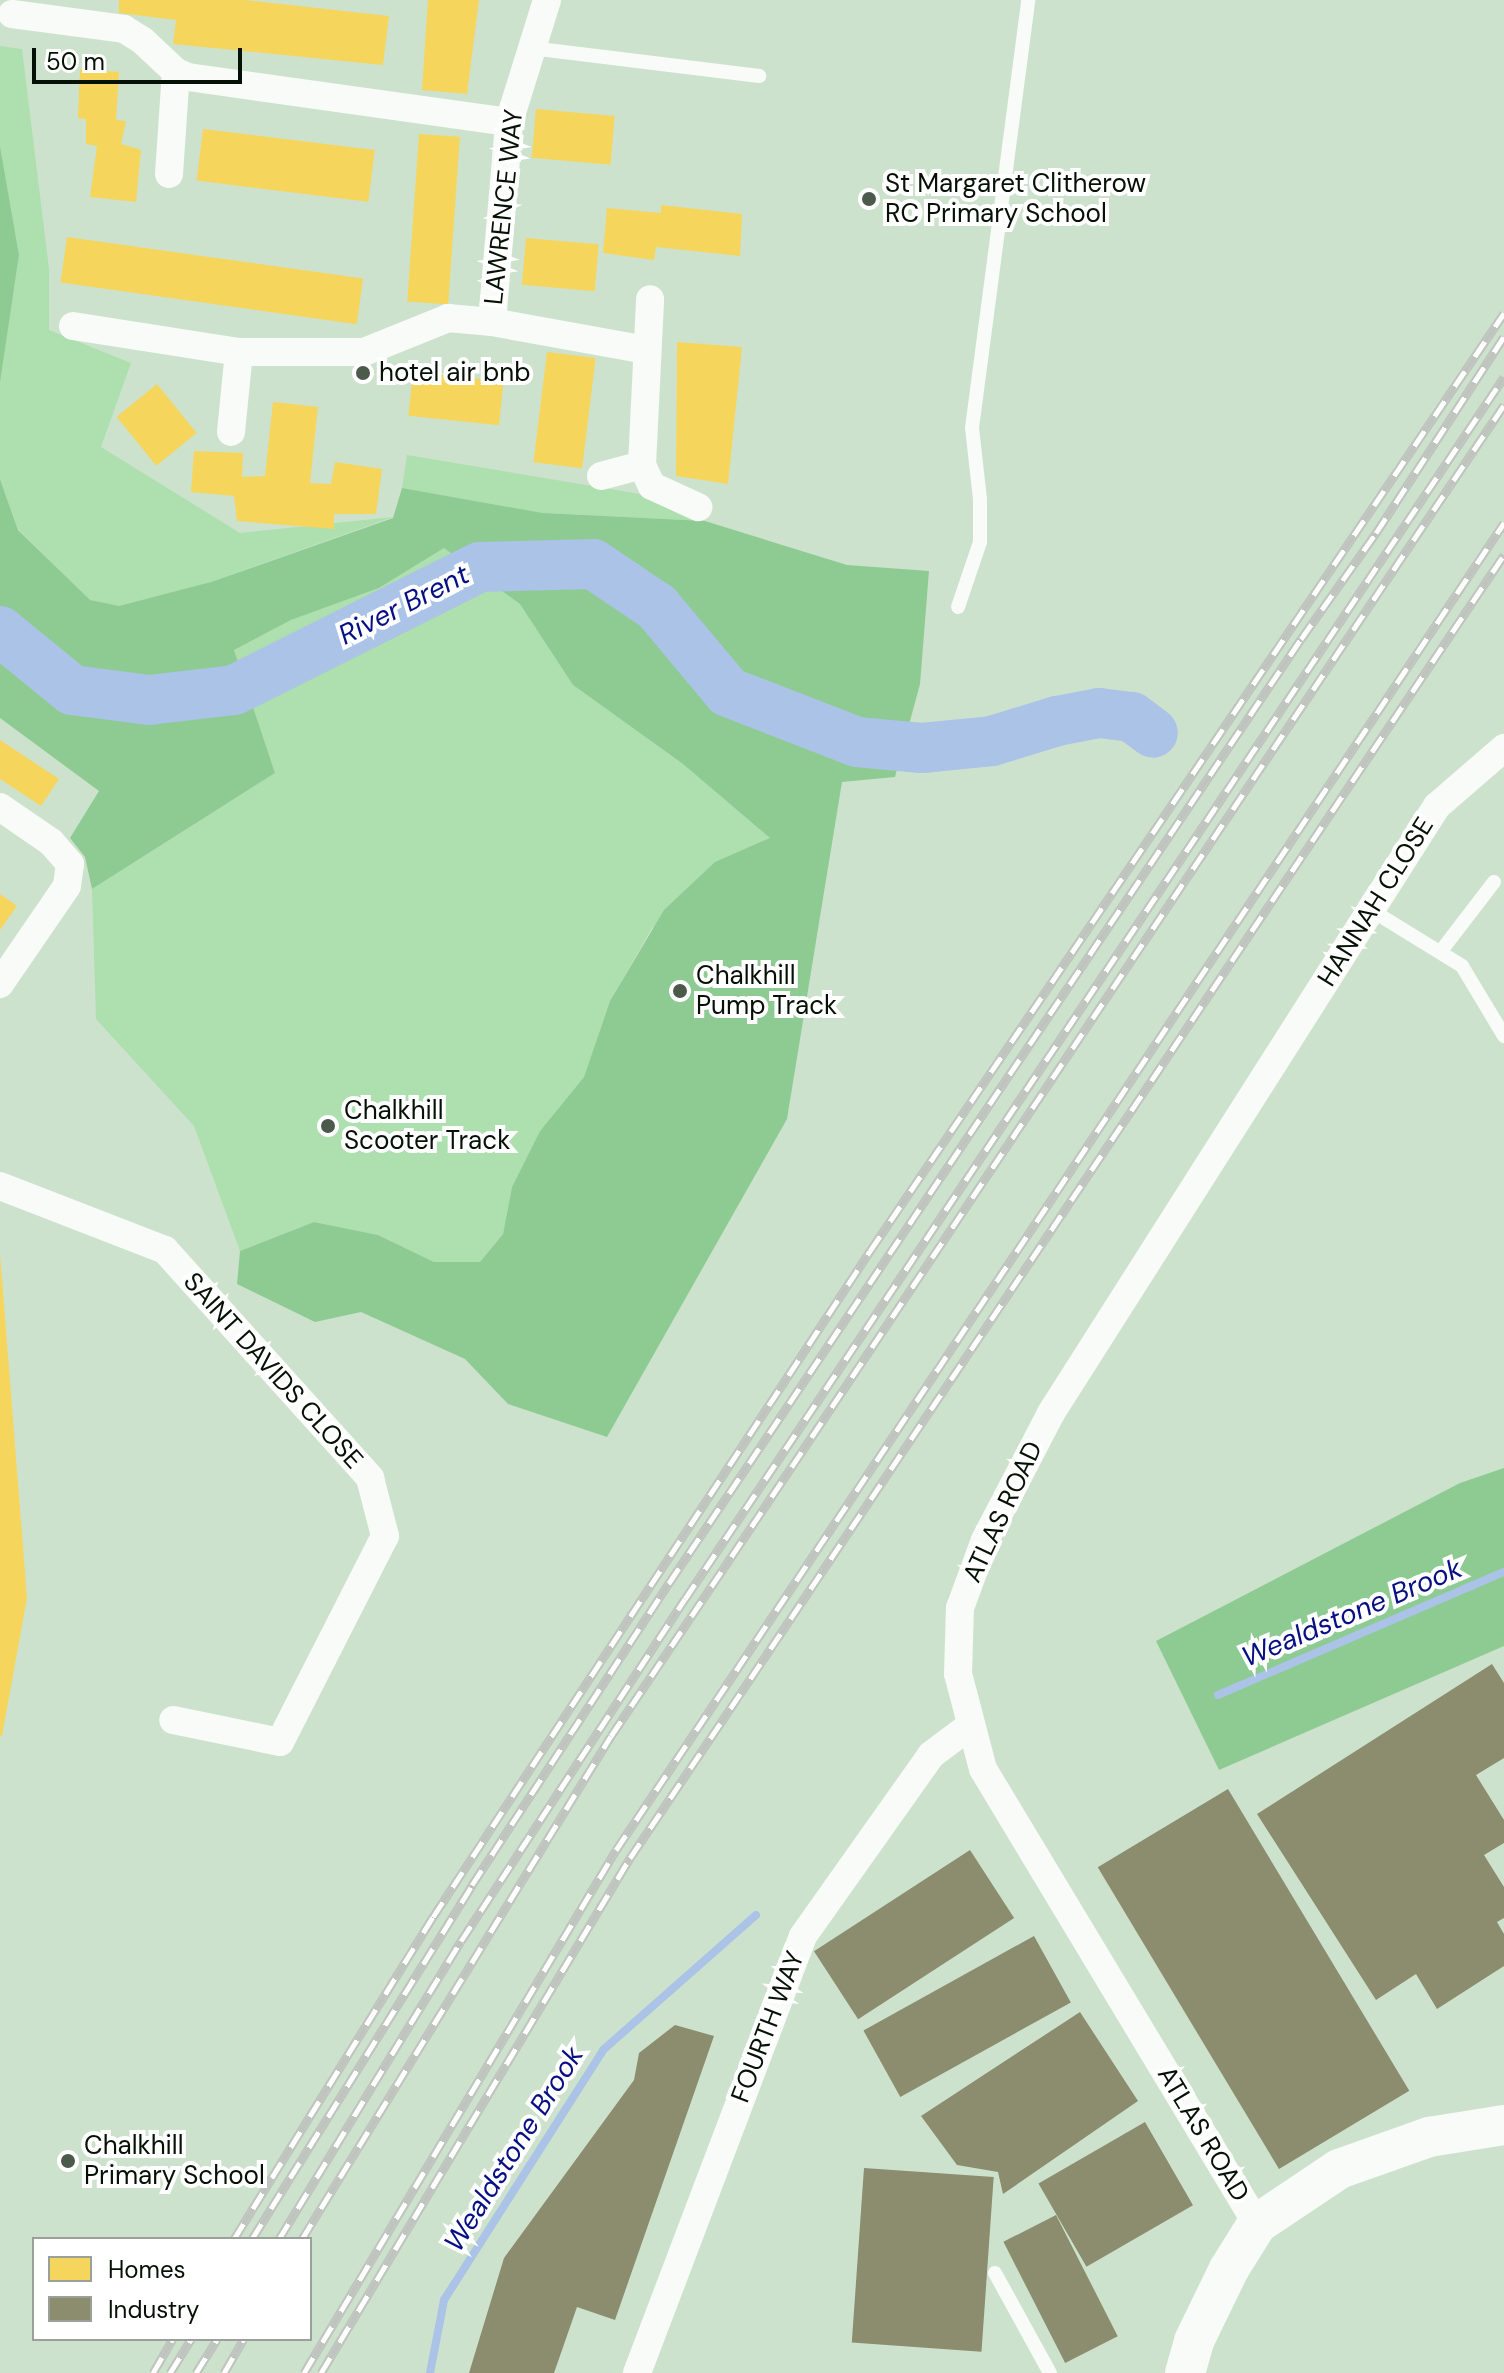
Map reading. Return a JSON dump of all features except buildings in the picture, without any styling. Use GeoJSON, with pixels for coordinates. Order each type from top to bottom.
{"type":"FeatureCollection","features":[{"type":"Feature","properties":{"kind":"main road"},"geometry":{"type":"LineString","coordinates":[[1185,2373],[1194,2341],[1229,2269],[1257,2224],[1339,2169],[1429,2137],[1504,2125]]}},
{"type":"Feature","properties":{"kind":"street","name":"LAWRENCE WAY"},"geometry":{"type":"LineString","coordinates":[[492,322],[509,122],[547,0]]}},
{"type":"Feature","properties":{"kind":"street"},"geometry":{"type":"LineString","coordinates":[[12,14],[124,29],[143,41],[176,72],[188,77],[509,122]]}},
{"type":"Feature","properties":{"kind":"street"},"geometry":{"type":"LineString","coordinates":[[169,174],[176,72]]}},
{"type":"Feature","properties":{"kind":"street"},"geometry":{"type":"LineString","coordinates":[[650,299],[642,465],[652,486],[698,507]]}},
{"type":"Feature","properties":{"kind":"street"},"geometry":{"type":"LineString","coordinates":[[73,326],[239,352],[364,352],[448,318],[492,322],[646,350]]}},
{"type":"Feature","properties":{"kind":"street"},"geometry":{"type":"LineString","coordinates":[[231,432],[239,352]]}},
{"type":"Feature","properties":{"kind":"street"},"geometry":{"type":"LineString","coordinates":[[601,476],[642,465]]}},
{"type":"Feature","properties":{"kind":"street","name":"HANNAH CLOSE"},"geometry":{"type":"LineString","coordinates":[[1267,1074],[1437,806],[1504,748]]}},
{"type":"Feature","properties":{"kind":"street"},"geometry":{"type":"LineString","coordinates":[[0,807],[51,842],[70,864],[67,886],[0,984]]}},
{"type":"Feature","properties":{"kind":"street","name":"ATLAS ROAD"},"geometry":{"type":"LineString","coordinates":[[1257,2224],[983,1769],[958,1674],[960,1608],[985,1540],[1051,1413],[1267,1074]]}},
{"type":"Feature","properties":{"kind":"street","name":"SAINT DAVIDS CLOSE"},"geometry":{"type":"LineString","coordinates":[[0,1186],[165,1250],[370,1478],[385,1536],[280,1742],[173,1720]]}},
{"type":"Feature","properties":{"kind":"street","name":"FOURTH WAY"},"geometry":{"type":"LineString","coordinates":[[637,2373],[803,1936],[931,1755],[971,1725]]}},
{"type":"Feature","properties":{"kind":"lane"},"geometry":{"type":"LineString","coordinates":[[958,607],[980,542],[980,499],[972,428],[1028,0]]}},
{"type":"Feature","properties":{"kind":"lane"},"geometry":{"type":"LineString","coordinates":[[531,48],[759,76]]}},
{"type":"Feature","properties":{"kind":"lane"},"geometry":{"type":"LineString","coordinates":[[1441,951],[1494,882]]}},
{"type":"Feature","properties":{"kind":"lane"},"geometry":{"type":"LineString","coordinates":[[1371,910],[1462,966],[1504,1036]]}},
{"type":"Feature","properties":{"kind":"lane"},"geometry":{"type":"LineString","coordinates":[[995,2273],[1050,2373]]}},
{"type":"Feature","properties":{"kind":"green space"},"geometry":{"type":"Polygon","coordinates":[[[0,46],[22,49],[49,269],[49,330],[131,363],[101,447],[240,533],[393,517],[205,584],[119,606],[90,601],[18,529],[0,479],[0,383],[19,255],[0,146],[0,46]]]}},
{"type":"Feature","properties":{"kind":"green space"},"geometry":{"type":"Polygon","coordinates":[[[0,146],[19,255],[0,383],[0,146]]]}},
{"type":"Feature","properties":{"kind":"green space"},"geometry":{"type":"Polygon","coordinates":[[[407,455],[682,501],[705,521],[543,513],[402,488],[407,455]]]}},
{"type":"Feature","properties":{"kind":"green space"},"geometry":{"type":"Polygon","coordinates":[[[0,479],[18,530],[90,600],[119,606],[211,582],[393,518],[402,488],[543,513],[705,521],[847,565],[929,571],[920,684],[895,777],[842,782],[787,1119],[607,1437],[508,1404],[465,1359],[361,1312],[315,1322],[237,1284],[240,1251],[314,1222],[378,1235],[434,1262],[480,1262],[503,1234],[512,1187],[540,1131],[584,1077],[610,1001],[664,910],[715,862],[770,838],[683,764],[573,685],[520,604],[444,548],[379,588],[291,620],[234,650],[275,773],[92,889],[85,857],[70,838],[99,791],[0,718],[0,479]]]}},
{"type":"Feature","properties":{"kind":"green space"},"geometry":{"type":"Polygon","coordinates":[[[444,548],[520,603],[573,685],[683,764],[771,839],[652,928],[610,1001],[584,1077],[540,1131],[512,1187],[503,1234],[480,1262],[434,1262],[378,1235],[314,1222],[240,1251],[194,1126],[96,1019],[92,889],[275,773],[234,650],[291,620],[379,588],[444,548]]]}},
{"type":"Feature","properties":{"kind":"green space"},"geometry":{"type":"Polygon","coordinates":[[[1504,1468],[1504,1646],[1219,1770],[1156,1641],[1460,1483],[1504,1468]]]}},
{"type":"Feature","properties":{"kind":"waterway","name":"River Brent"},"geometry":{"type":"LineString","coordinates":[[0,631],[72,690],[149,700],[234,690],[480,567],[593,564],[657,607],[728,692],[857,742],[922,748],[992,741],[1057,721],[1099,713],[1132,717],[1153,733]]}},
{"type":"Feature","properties":{"kind":"waterway","name":"Wealdstone Brook"},"geometry":{"type":"LineString","coordinates":[[1218,1695],[1504,1572]]}},
{"type":"Feature","properties":{"kind":"waterway","name":"Wealdstone Brook"},"geometry":{"type":"LineString","coordinates":[[430,2373],[444,2300],[603,2050],[756,1915]]}},
{"type":"Feature","properties":{"kind":"railway"},"geometry":{"type":"LineString","coordinates":[[235,2237],[433,1917],[870,1251],[1504,313]]}},
{"type":"Feature","properties":{"kind":"railway"},"geometry":{"type":"LineString","coordinates":[[253,2237],[472,1885],[669,1583],[1301,639],[1376,533],[1504,337]]}},
{"type":"Feature","properties":{"kind":"railway"},"geometry":{"type":"LineString","coordinates":[[280,2237],[461,1941],[685,1599],[1504,377]]}},
{"type":"Feature","properties":{"kind":"railway"},"geometry":{"type":"LineString","coordinates":[[303,2237],[611,1736],[1504,405]]}},
{"type":"Feature","properties":{"kind":"railway"},"geometry":{"type":"LineString","coordinates":[[304,2373],[616,1850],[1504,523]]}},
{"type":"Feature","properties":{"kind":"railway"},"geometry":{"type":"LineString","coordinates":[[321,2373],[630,1858],[1504,555]]}},
{"type":"Feature","properties":{"kind":"railway"},"geometry":{"type":"LineString","coordinates":[[153,2373],[172,2341]]}},
{"type":"Feature","properties":{"kind":"railway"},"geometry":{"type":"LineString","coordinates":[[170,2373],[190,2341]]}},
{"type":"Feature","properties":{"kind":"railway"},"geometry":{"type":"LineString","coordinates":[[196,2373],[216,2341]]}},
{"type":"Feature","properties":{"kind":"railway"},"geometry":{"type":"LineString","coordinates":[[224,2373],[243,2341]]}},
{"type":"Feature","properties":{"kind":"place","name":"St Margaret Clitherow RC Primary School"},"geometry":{"type":"Point","coordinates":[869,199]}},
{"type":"Feature","properties":{"kind":"place","name":"hotel air bnb"},"geometry":{"type":"Point","coordinates":[363,373]}},
{"type":"Feature","properties":{"kind":"place","name":"Chalkhill Pump Track"},"geometry":{"type":"Point","coordinates":[680,991]}},
{"type":"Feature","properties":{"kind":"place","name":"Chalkhill Scooter Track"},"geometry":{"type":"Point","coordinates":[328,1126]}},
{"type":"Feature","properties":{"kind":"place","name":"Chalkhill Primary School"},"geometry":{"type":"Point","coordinates":[68,2161]}}]}
